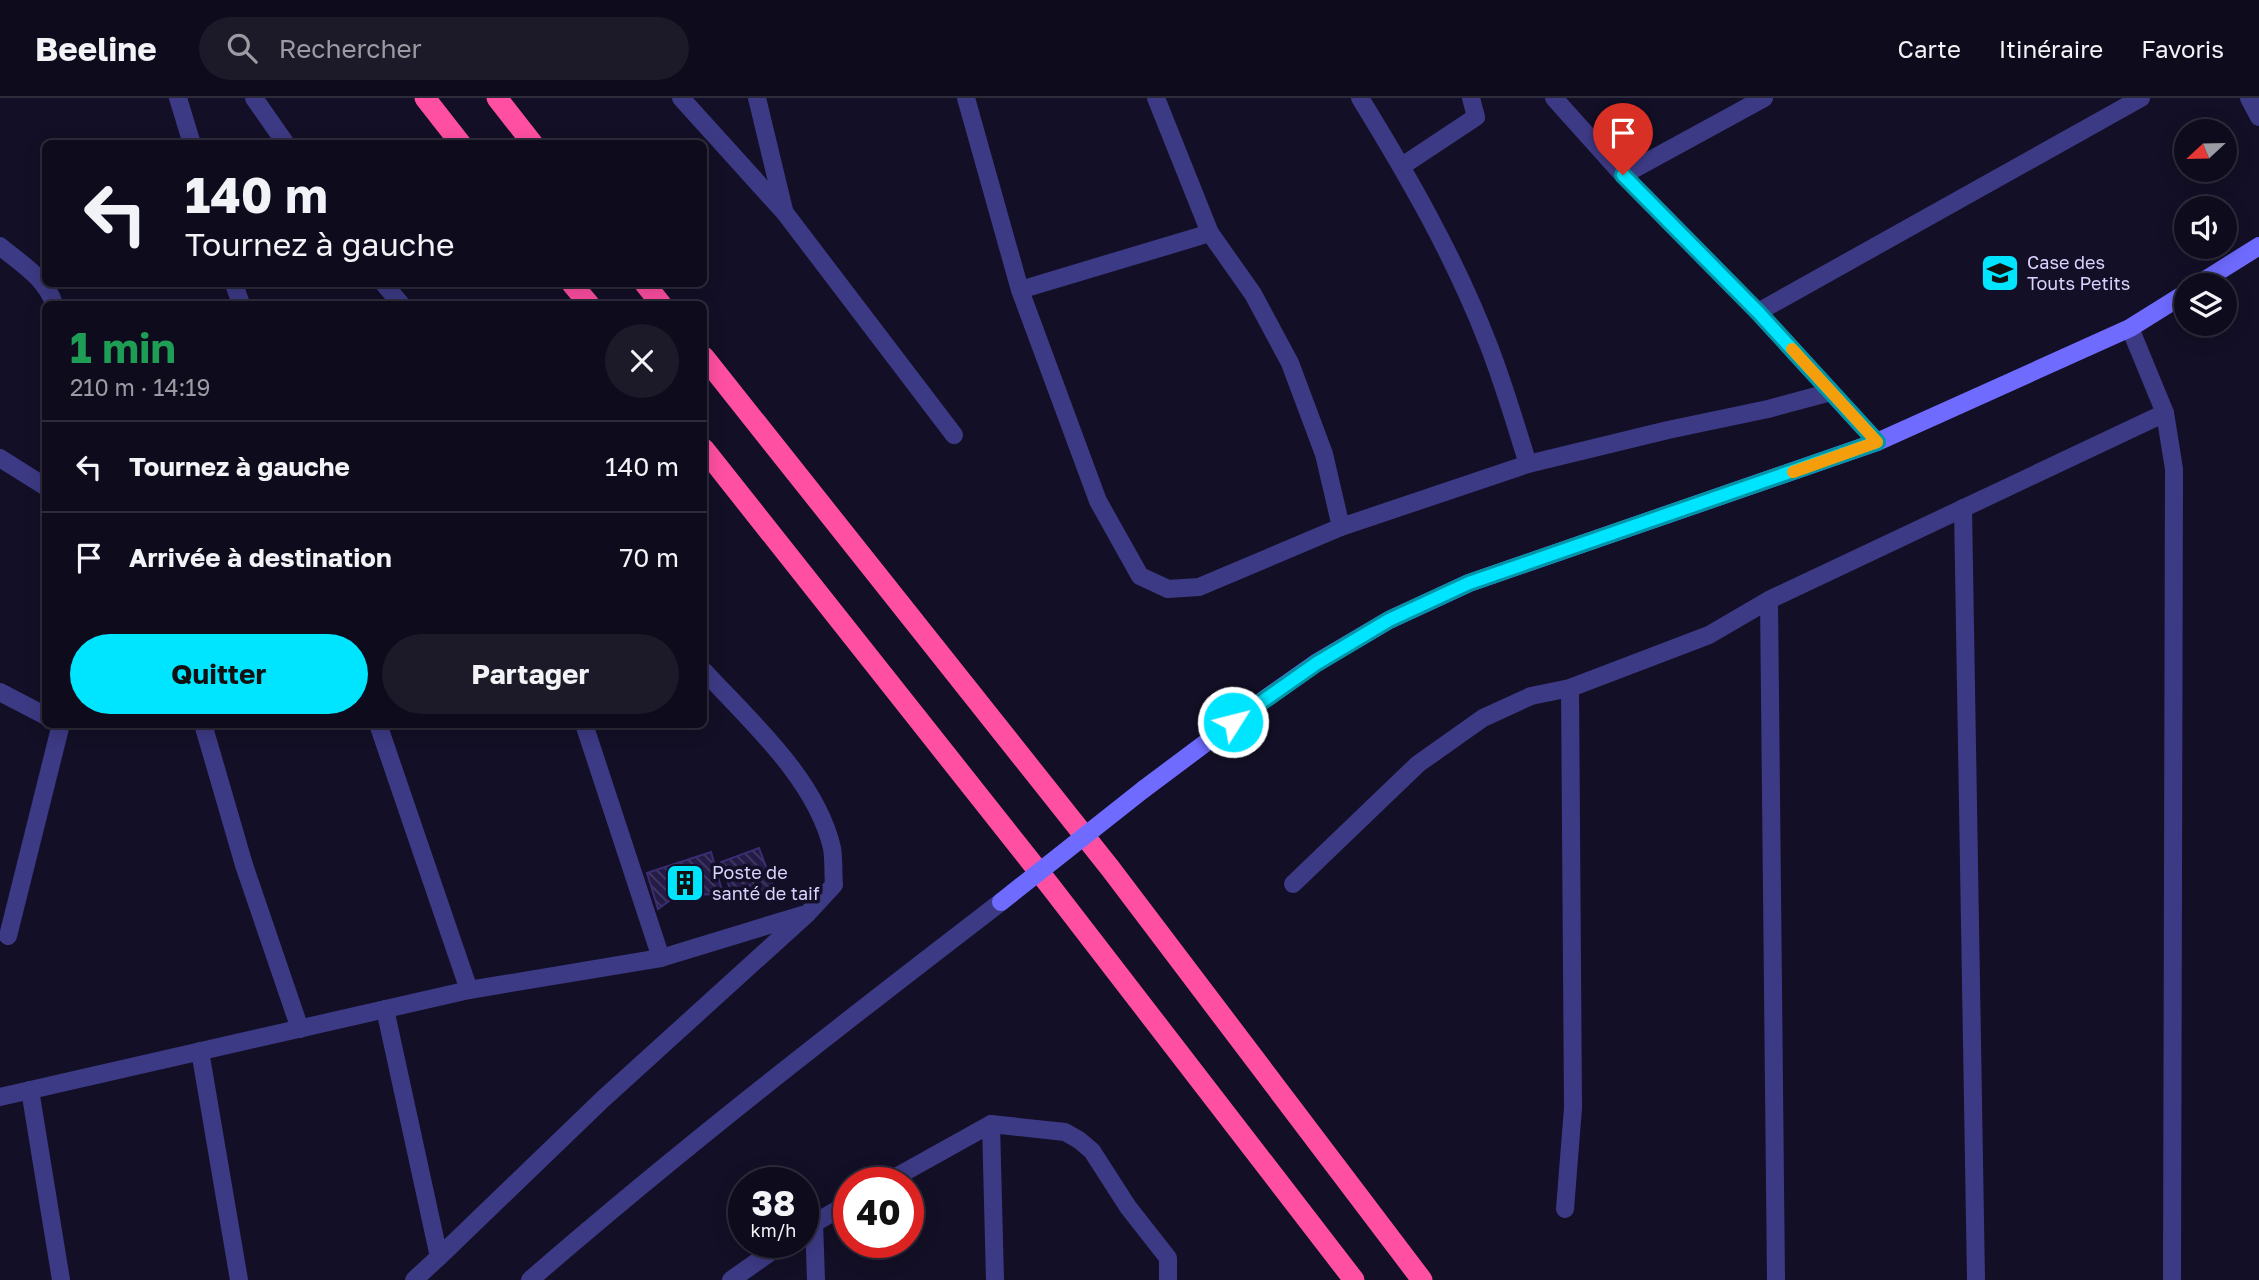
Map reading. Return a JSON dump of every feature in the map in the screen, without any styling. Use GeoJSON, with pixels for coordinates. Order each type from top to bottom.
{"type":"FeatureCollection","features":[{"type":"Feature","properties":{"kind":"highway"},"geometry":{"type":"LineString","coordinates":[[425,98],[458,140]]}},
{"type":"Feature","properties":{"kind":"highway"},"geometry":{"type":"LineString","coordinates":[[497,98],[530,140]]}},
{"type":"Feature","properties":{"kind":"highway"},"geometry":{"type":"LineString","coordinates":[[575,287],[586,301]]}},
{"type":"Feature","properties":{"kind":"highway"},"geometry":{"type":"LineString","coordinates":[[647,287],[659,301]]}},
{"type":"Feature","properties":{"kind":"highway"},"geometry":{"type":"LineString","coordinates":[[707,361],[1110,867],[1422,1280]]}},
{"type":"Feature","properties":{"kind":"highway"},"geometry":{"type":"LineString","coordinates":[[707,453],[1042,876],[1354,1280]]}},
{"type":"Feature","properties":{"kind":"street"},"geometry":{"type":"LineString","coordinates":[[178,98],[191,140]]}},
{"type":"Feature","properties":{"kind":"street"},"geometry":{"type":"LineString","coordinates":[[254,98],[283,140]]}},
{"type":"Feature","properties":{"kind":"street"},"geometry":{"type":"LineString","coordinates":[[681,98],[785,213],[954,435]]}},
{"type":"Feature","properties":{"kind":"street"},"geometry":{"type":"LineString","coordinates":[[757,98],[785,213]]}},
{"type":"Feature","properties":{"kind":"street"},"geometry":{"type":"LineString","coordinates":[[965,98],[1020,290],[1098,501],[1140,576],[1168,589],[1199,587],[1342,527],[1528,464],[1668,430],[1768,410],[1831,391]]}},
{"type":"Feature","properties":{"kind":"street"},"geometry":{"type":"LineString","coordinates":[[1156,98],[1210,233],[1253,294],[1290,363],[1324,454],[1342,527]]}},
{"type":"Feature","properties":{"kind":"street"},"geometry":{"type":"LineString","coordinates":[[1360,98],[1402,166],[1437,231],[1488,341],[1528,464]]}},
{"type":"Feature","properties":{"kind":"street"},"geometry":{"type":"LineString","coordinates":[[1402,166],[1476,117],[1471,98]]}},
{"type":"Feature","properties":{"kind":"street"},"geometry":{"type":"LineString","coordinates":[[1554,98],[1623,175],[1758,312],[1877,442]]}},
{"type":"Feature","properties":{"kind":"street"},"geometry":{"type":"LineString","coordinates":[[1623,175],[1764,98]]}},
{"type":"Feature","properties":{"kind":"street"},"geometry":{"type":"LineString","coordinates":[[1758,312],[2141,98]]}},
{"type":"Feature","properties":{"kind":"street"},"geometry":{"type":"LineString","coordinates":[[2249,98],[2259,117]]}},
{"type":"Feature","properties":{"kind":"street"},"geometry":{"type":"LineString","coordinates":[[1020,290],[1210,233]]}},
{"type":"Feature","properties":{"kind":"street"},"geometry":{"type":"LineString","coordinates":[[0,246],[42,283]]}},
{"type":"Feature","properties":{"kind":"street"},"geometry":{"type":"LineString","coordinates":[[2216,273],[2259,246]]}},
{"type":"Feature","properties":{"kind":"street"},"geometry":{"type":"LineString","coordinates":[[387,287],[398,301]]}},
{"type":"Feature","properties":{"kind":"street"},"geometry":{"type":"LineString","coordinates":[[530,1280],[621,1200],[1144,789],[1286,685],[1389,620],[1480,579],[1877,442],[2130,328],[2174,300]]}},
{"type":"Feature","properties":{"kind":"street"},"geometry":{"type":"LineString","coordinates":[[2130,328],[2165,413],[2174,469],[2172,1280]]}},
{"type":"Feature","properties":{"kind":"street"},"geometry":{"type":"LineString","coordinates":[[1293,884],[1418,764],[1482,718],[1531,696],[1570,688],[1709,635],[1769,600],[2165,413]]}},
{"type":"Feature","properties":{"kind":"street"},"geometry":{"type":"LineString","coordinates":[[0,457],[42,484]]}},
{"type":"Feature","properties":{"kind":"street"},"geometry":{"type":"LineString","coordinates":[[1963,509],[1976,1280]]}},
{"type":"Feature","properties":{"kind":"street"},"geometry":{"type":"LineString","coordinates":[[1769,600],[1776,1280]]}},
{"type":"Feature","properties":{"kind":"street"},"geometry":{"type":"LineString","coordinates":[[414,1280],[603,1099],[808,913],[834,885],[832,848],[817,807],[777,750],[707,674]]}},
{"type":"Feature","properties":{"kind":"street"},"geometry":{"type":"LineString","coordinates":[[1565,1209],[1573,1108],[1570,688]]}},
{"type":"Feature","properties":{"kind":"street"},"geometry":{"type":"LineString","coordinates":[[0,692],[42,714]]}},
{"type":"Feature","properties":{"kind":"street"},"geometry":{"type":"LineString","coordinates":[[3,939],[60,728]]}},
{"type":"Feature","properties":{"kind":"street"},"geometry":{"type":"LineString","coordinates":[[204,728],[244,865],[300,1028]]}},
{"type":"Feature","properties":{"kind":"street"},"geometry":{"type":"LineString","coordinates":[[379,728],[469,990]]}},
{"type":"Feature","properties":{"kind":"street"},"geometry":{"type":"LineString","coordinates":[[584,728],[661,958]]}},
{"type":"Feature","properties":{"kind":"street"},"geometry":{"type":"LineString","coordinates":[[0,1097],[469,990],[661,958],[808,913]]}},
{"type":"Feature","properties":{"kind":"street"},"geometry":{"type":"LineString","coordinates":[[385,1009],[439,1256]]}},
{"type":"Feature","properties":{"kind":"street"},"geometry":{"type":"LineString","coordinates":[[200,1051],[239,1280]]}},
{"type":"Feature","properties":{"kind":"street"},"geometry":{"type":"LineString","coordinates":[[30,1090],[61,1280]]}},
{"type":"Feature","properties":{"kind":"street"},"geometry":{"type":"LineString","coordinates":[[914,1167],[991,1124],[1065,1132],[1092,1151],[1128,1207],[1168,1258],[1168,1280]]}},
{"type":"Feature","properties":{"kind":"street"},"geometry":{"type":"LineString","coordinates":[[991,1124],[995,1280]]}},
{"type":"Feature","properties":{"kind":"street"},"geometry":{"type":"LineString","coordinates":[[731,1280],[762,1258]]}},
{"type":"Feature","properties":{"kind":"street"},"geometry":{"type":"LineString","coordinates":[[813,1258],[816,1280]]}},
{"type":"Feature","properties":{"kind":"building"},"geometry":{"type":"Polygon","coordinates":[[[759,848],[774,888],[753,896],[750,885],[731,892],[721,862],[759,848]]]}},
{"type":"Feature","properties":{"kind":"building","name":"Poste de santé de taif"},"geometry":{"type":"Polygon","coordinates":[[[711,852],[723,894],[677,895],[658,909],[647,873],[711,852]]]}},
{"type":"Feature","properties":{"kind":"slow traffic"},"geometry":{"type":"LineString","coordinates":[[1792,349],[1877,442],[1793,472]]}},
{"type":"Feature","properties":{"kind":"place","name":"Case des Touts Petits"},"geometry":{"type":"Point","coordinates":[2000,273]}},
{"type":"Feature","properties":{"kind":"place","name":"Poste de santé de taif"},"geometry":{"type":"Point","coordinates":[685,883]}},
{"type":"Feature","properties":{"kind":"route"},"geometry":{"type":"LineString","coordinates":[[1233,722],[1317,663],[1389,620],[1469,583],[1877,442],[1758,312],[1623,175]]}}]}
